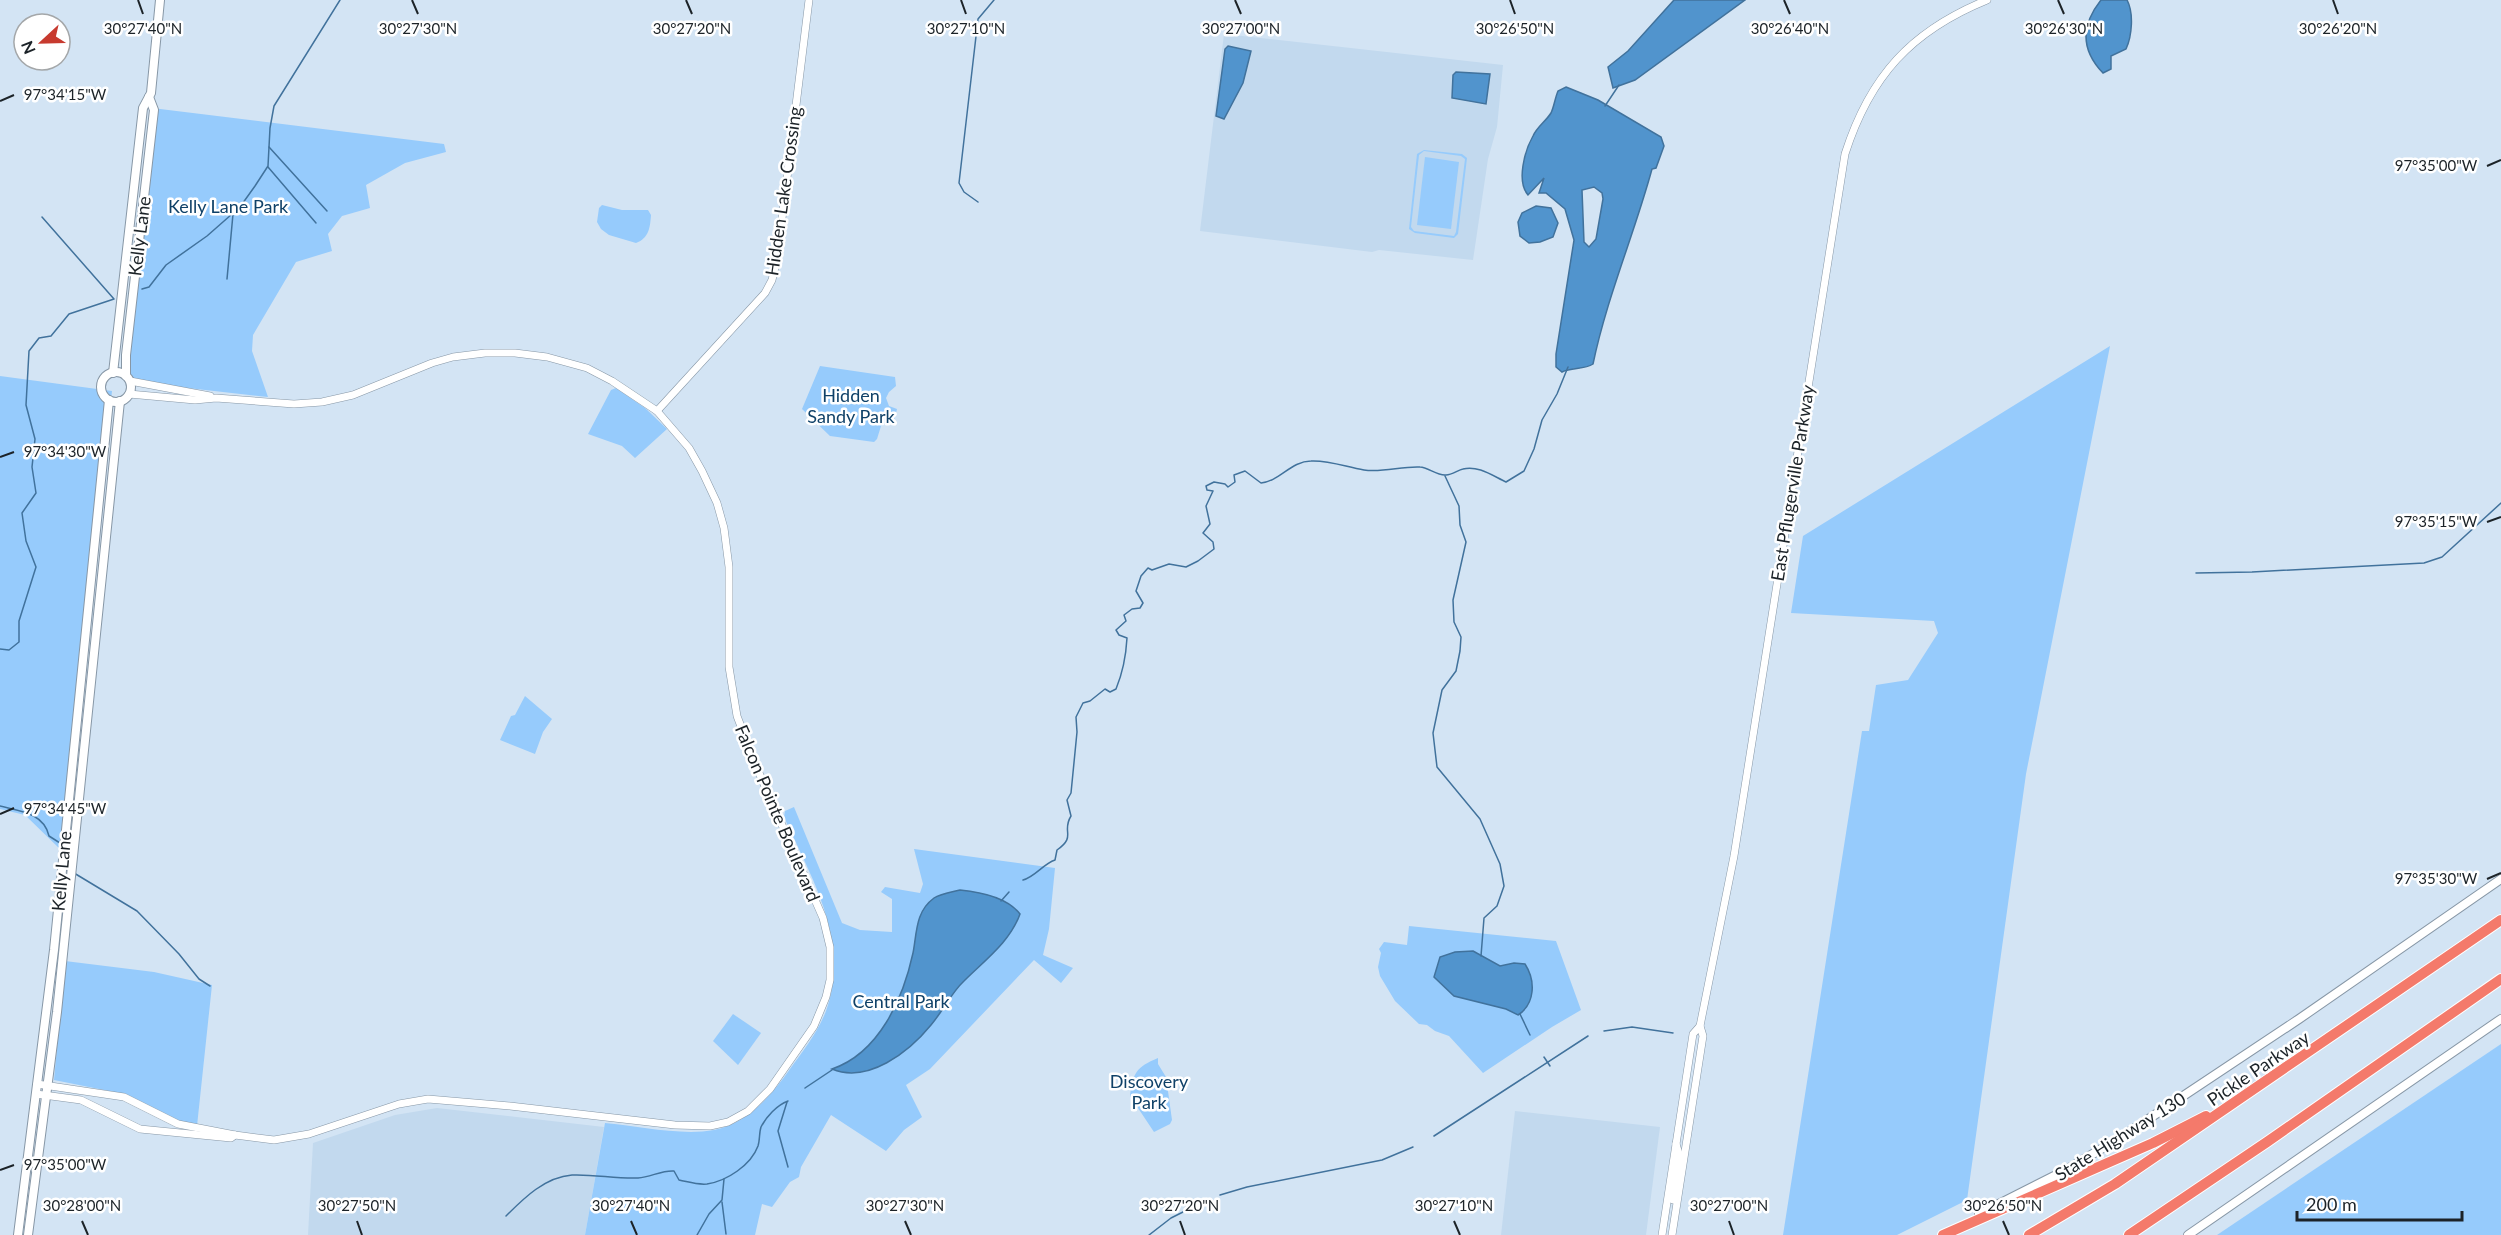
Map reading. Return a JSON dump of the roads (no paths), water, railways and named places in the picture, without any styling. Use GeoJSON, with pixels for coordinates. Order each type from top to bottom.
{"type":"FeatureCollection","features":[{"type":"Feature","properties":{"kind":"highway","name":"Pickle Parkway"},"geometry":{"type":"LineString","coordinates":[[2029,1235],[2115,1184],[2247,1096],[2501,920]]}},
{"type":"Feature","properties":{"kind":"highway"},"geometry":{"type":"LineString","coordinates":[[2131,1234],[2501,979]]}},
{"type":"Feature","properties":{"kind":"highway"},"geometry":{"type":"LineString","coordinates":[[1943,1235],[2153,1143],[2247,1096]]}},
{"type":"Feature","properties":{"kind":"main road","name":"Kelly Lane"},"geometry":{"type":"LineString","coordinates":[[113,373],[143,108],[149,97],[160,0]]}},
{"type":"Feature","properties":{"kind":"main road","name":"Kelly Lane"},"geometry":{"type":"LineString","coordinates":[[128,379],[126,355],[154,110],[149,97]]}},
{"type":"Feature","properties":{"kind":"main road"},"geometry":{"type":"LineString","coordinates":[[113,373],[128,379],[129,394],[120,401],[109,400],[103,392],[104,378],[113,373]]}},
{"type":"Feature","properties":{"kind":"main road","name":"Kelly Lane"},"geometry":{"type":"LineString","coordinates":[[18,1235],[54,950],[109,400]]}},
{"type":"Feature","properties":{"kind":"main road","name":"Kelly Lane"},"geometry":{"type":"LineString","coordinates":[[28,1235],[48,1090],[120,401]]}},
{"type":"Feature","properties":{"kind":"main road","name":"State Highway 130"},"geometry":{"type":"LineString","coordinates":[[1937,1235],[2067,1170],[2126,1134],[2289,1026],[2501,879]]}},
{"type":"Feature","properties":{"kind":"main road"},"geometry":{"type":"LineString","coordinates":[[2188,1235],[2501,1018]]}},
{"type":"Feature","properties":{"kind":"street","name":"Hidden Lake Crossing"},"geometry":{"type":"LineString","coordinates":[[657,411],[750,312],[765,294],[772,280],[777,260],[809,0]]}},
{"type":"Feature","properties":{"kind":"street","name":"East Pflugerville Parkway"},"geometry":{"type":"LineString","coordinates":[[1662,1235],[1693,1034],[1700,1026],[1734,856],[1845,154],[1862,108],[1893,62],[1932,27],[1962,10],[1987,0]]}},
{"type":"Feature","properties":{"kind":"street","name":"Falcon Pointe Boulevard"},"geometry":{"type":"LineString","coordinates":[[36,1089],[124,1097],[178,1124],[235,1136],[287,1139],[399,1104],[428,1099],[675,1125],[710,1126],[739,1116],[759,1101],[814,1026],[826,998],[830,981],[830,947],[823,918],[736,716],[729,667],[729,567],[724,528],[717,503],[693,456],[669,423],[657,411],[612,381],[587,368],[547,357],[485,352],[432,363],[353,395],[322,402],[292,404],[216,398],[195,400],[129,394]]}},
{"type":"Feature","properties":{"kind":"street","name":"Falcon Pointe Boulevard"},"geometry":{"type":"LineString","coordinates":[[128,379],[197,392],[216,398]]}},
{"type":"Feature","properties":{"kind":"street","name":"East Pflugerville Parkway"},"geometry":{"type":"LineString","coordinates":[[1672,1235],[1704,1036],[1700,1026]]}},
{"type":"Feature","properties":{"kind":"street","name":"Falcon Pointe Boulevard"},"geometry":{"type":"LineString","coordinates":[[48,1090],[81,1100],[133,1127],[148,1131],[231,1138],[235,1136]]}},
{"type":"Feature","properties":{"kind":"street"},"geometry":{"type":"LineString","coordinates":[[1675,1143],[1678,1144],[1679,1154],[1673,1196],[1675,1217]]}},
{"type":"Feature","properties":{"kind":"waterway"},"geometry":{"type":"LineString","coordinates":[[142,289],[149,287],[166,265],[207,236],[240,207],[255,186],[268,166],[274,106],[340,0]]}},
{"type":"Feature","properties":{"kind":"waterway"},"geometry":{"type":"LineString","coordinates":[[978,202],[964,192],[959,183],[978,19],[994,0]]}},
{"type":"Feature","properties":{"kind":"waterway"},"geometry":{"type":"LineString","coordinates":[[1605,106],[1619,85]]}},
{"type":"Feature","properties":{"kind":"waterway"},"geometry":{"type":"LineString","coordinates":[[269,147],[327,211]]}},
{"type":"Feature","properties":{"kind":"waterway"},"geometry":{"type":"LineString","coordinates":[[268,167],[316,223]]}},
{"type":"Feature","properties":{"kind":"waterway"},"geometry":{"type":"LineString","coordinates":[[227,279],[233,214]]}},
{"type":"Feature","properties":{"kind":"waterway"},"geometry":{"type":"LineString","coordinates":[[0,649],[9,650],[19,642],[19,621],[36,567],[26,541],[22,513],[36,493],[32,467],[35,439],[26,405],[29,351],[39,338],[51,336],[69,314],[114,299],[42,217]]}},
{"type":"Feature","properties":{"kind":"waterway"},"geometry":{"type":"LineString","coordinates":[[1023,880],[1055,860],[1057,850],[1068,837],[1067,826],[1071,816],[1067,800],[1071,793],[1077,732],[1076,717],[1083,703],[1090,701],[1105,689],[1110,692],[1116,689],[1124,664],[1127,638],[1119,635],[1116,630],[1126,621],[1124,615],[1132,609],[1140,608],[1143,603],[1136,591],[1141,576],[1148,568],[1152,570],[1169,564],[1186,567],[1214,549],[1213,542],[1203,533],[1210,524],[1206,506],[1213,491],[1207,490],[1206,486],[1214,482],[1225,484],[1228,487],[1235,482],[1234,475],[1245,471],[1261,483],[1274,479],[1297,464],[1311,461],[1371,471],[1420,467],[1443,475],[1474,468],[1506,482],[1524,471],[1534,449],[1542,420],[1557,394],[1568,367]]}},
{"type":"Feature","properties":{"kind":"waterway"},"geometry":{"type":"LineString","coordinates":[[1445,476],[1459,506],[1460,525],[1466,542],[1453,600],[1454,622],[1461,637],[1460,651],[1456,671],[1442,690],[1433,733],[1437,767],[1480,819],[1500,864],[1504,886],[1497,906],[1484,918],[1481,956]]}},
{"type":"Feature","properties":{"kind":"waterway"},"geometry":{"type":"LineString","coordinates":[[2196,573],[2424,563],[2442,557],[2501,503]]}},
{"type":"Feature","properties":{"kind":"waterway"},"geometry":{"type":"LineString","coordinates":[[0,806],[37,818],[42,822],[49,836],[60,843]]}},
{"type":"Feature","properties":{"kind":"waterway"},"geometry":{"type":"LineString","coordinates":[[74,873],[137,911],[179,954],[199,979],[210,986]]}},
{"type":"Feature","properties":{"kind":"waterway"},"geometry":{"type":"LineString","coordinates":[[1001,901],[1009,892]]}},
{"type":"Feature","properties":{"kind":"waterway"},"geometry":{"type":"LineString","coordinates":[[1520,1014],[1530,1035]]}},
{"type":"Feature","properties":{"kind":"waterway"},"geometry":{"type":"LineString","coordinates":[[1604,1031],[1632,1027],[1673,1033]]}},
{"type":"Feature","properties":{"kind":"waterway"},"geometry":{"type":"LineString","coordinates":[[1434,1136],[1588,1036]]}},
{"type":"Feature","properties":{"kind":"waterway"},"geometry":{"type":"LineString","coordinates":[[1544,1057],[1550,1066]]}},
{"type":"Feature","properties":{"kind":"waterway"},"geometry":{"type":"LineString","coordinates":[[805,1088],[832,1070]]}},
{"type":"Feature","properties":{"kind":"waterway"},"geometry":{"type":"LineString","coordinates":[[506,1216],[544,1184],[572,1175],[638,1178],[674,1171],[679,1180],[700,1184],[715,1182],[730,1176],[744,1166],[755,1153],[760,1129],[769,1115],[788,1101]]}},
{"type":"Feature","properties":{"kind":"waterway"},"geometry":{"type":"LineString","coordinates":[[787,1102],[778,1131],[788,1167]]}},
{"type":"Feature","properties":{"kind":"waterway"},"geometry":{"type":"LineString","coordinates":[[1220,1195],[1247,1187],[1382,1160],[1413,1147]]}},
{"type":"Feature","properties":{"kind":"waterway"},"geometry":{"type":"LineString","coordinates":[[697,1235],[709,1214],[722,1200],[724,1179]]}},
{"type":"Feature","properties":{"kind":"waterway"},"geometry":{"type":"LineString","coordinates":[[722,1202],[726,1234]]}},
{"type":"Feature","properties":{"kind":"waterway"},"geometry":{"type":"LineString","coordinates":[[1149,1235],[1171,1218],[1197,1205]]}},
{"type":"Feature","properties":{"kind":"park label","name":"Kelly Lane Park"},"geometry":{"type":"Point","coordinates":[228,206]}},
{"type":"Feature","properties":{"kind":"park label","name":"Hidden Sandy Park"},"geometry":{"type":"Point","coordinates":[851,405]}},
{"type":"Feature","properties":{"kind":"park label","name":"Central Park"},"geometry":{"type":"Point","coordinates":[901,1001]}},
{"type":"Feature","properties":{"kind":"park label","name":"Discovery Park"},"geometry":{"type":"Point","coordinates":[1149,1091]}}]}
